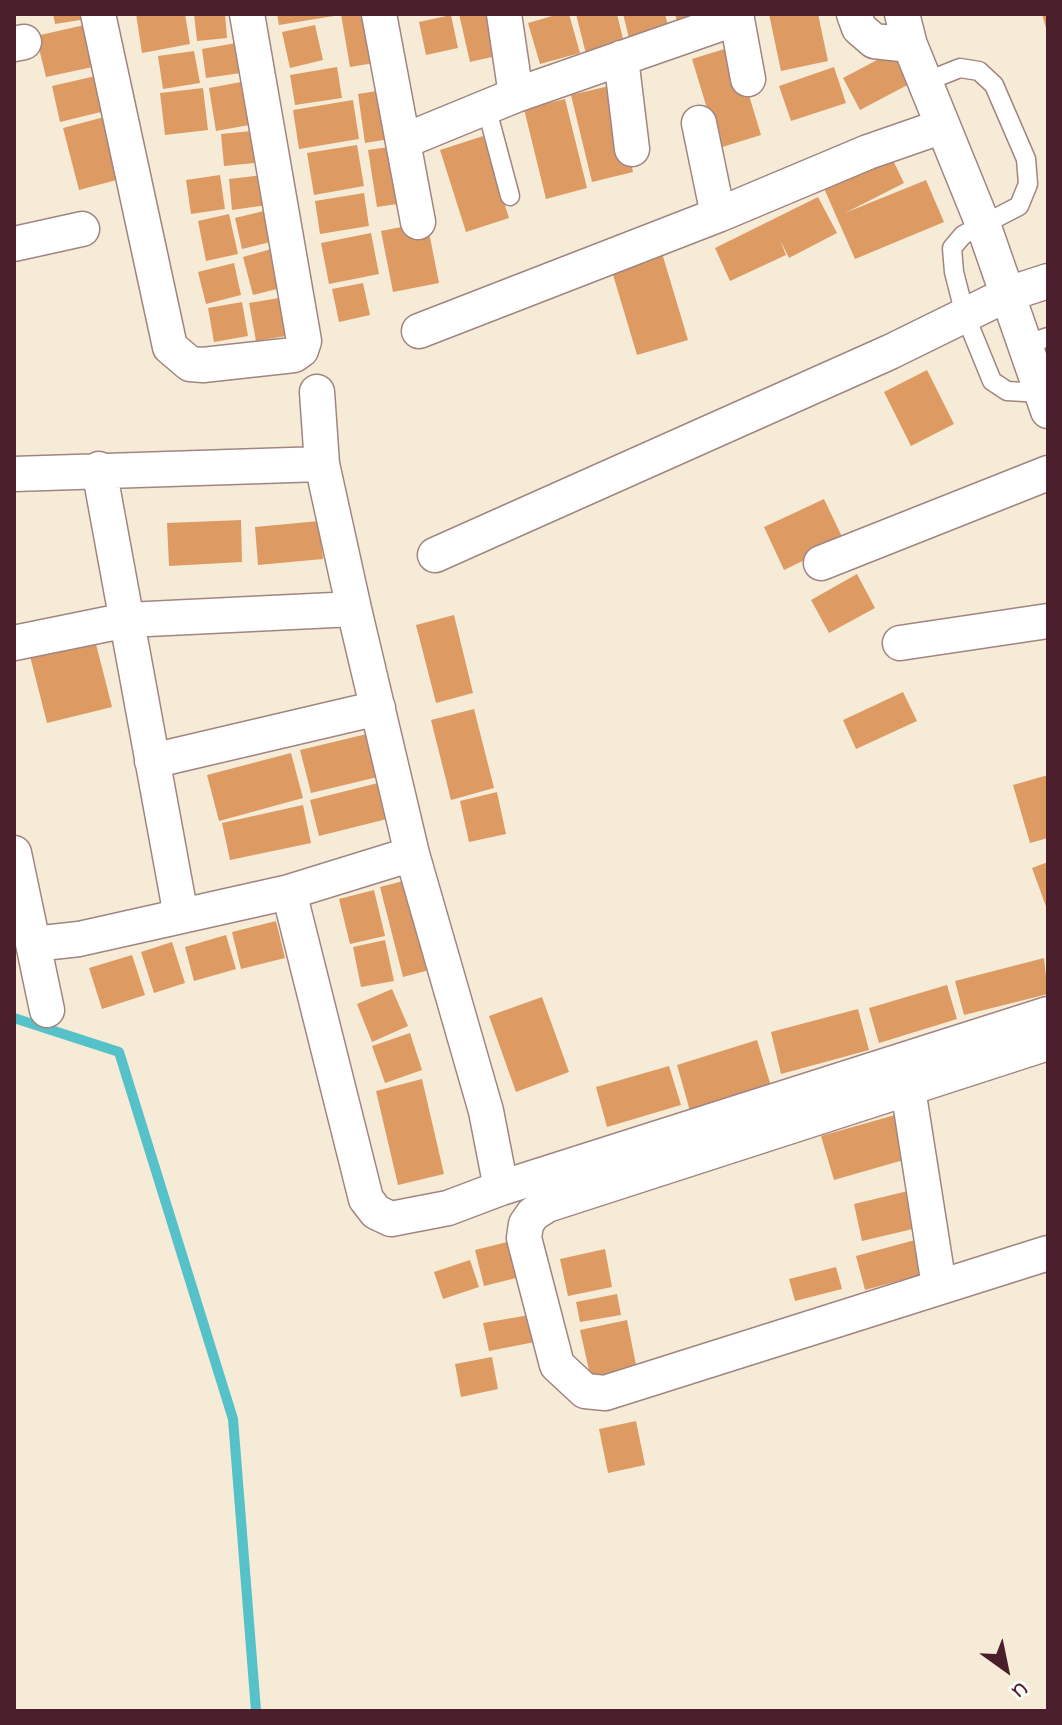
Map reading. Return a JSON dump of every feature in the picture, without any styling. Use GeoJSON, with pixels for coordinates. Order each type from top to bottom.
{"type":"FeatureCollection","features":[{"type":"Feature","properties":{"kind":"street"},"geometry":{"type":"LineString","coordinates":[[98,14],[170,347],[190,364],[203,365],[294,355],[301,350],[304,341],[247,14]]}},
{"type":"Feature","properties":{"kind":"street"},"geometry":{"type":"LineString","coordinates":[[379,14],[418,222]]}},
{"type":"Feature","properties":{"kind":"street"},"geometry":{"type":"LineString","coordinates":[[501,102],[504,14]]}},
{"type":"Feature","properties":{"kind":"street"},"geometry":{"type":"LineString","coordinates":[[854,14],[859,28],[874,41],[906,30],[1008,294],[1036,341],[1045,402]]}},
{"type":"Feature","properties":{"kind":"street"},"geometry":{"type":"LineString","coordinates":[[404,141],[736,16],[748,79]]}},
{"type":"Feature","properties":{"kind":"street"},"geometry":{"type":"LineString","coordinates":[[621,58],[632,149]]}},
{"type":"Feature","properties":{"kind":"street"},"geometry":{"type":"LineString","coordinates":[[699,123],[718,215]]}},
{"type":"Feature","properties":{"kind":"street"},"geometry":{"type":"LineString","coordinates":[[419,331],[718,215],[868,152],[943,126]]}},
{"type":"Feature","properties":{"kind":"street"},"geometry":{"type":"LineString","coordinates":[[14,244],[82,229]]}},
{"type":"Feature","properties":{"kind":"street"},"geometry":{"type":"LineString","coordinates":[[435,555],[890,352],[1008,294],[1048,281]]}},
{"type":"Feature","properties":{"kind":"street"},"geometry":{"type":"LineString","coordinates":[[317,392],[322,464],[354,609],[412,854],[486,1111],[501,1188]]}},
{"type":"Feature","properties":{"kind":"street"},"geometry":{"type":"LineString","coordinates":[[14,474],[322,464]]}},
{"type":"Feature","properties":{"kind":"street"},"geometry":{"type":"LineString","coordinates":[[99,469],[181,916]]}},
{"type":"Feature","properties":{"kind":"street"},"geometry":{"type":"LineString","coordinates":[[821,563],[1048,473]]}},
{"type":"Feature","properties":{"kind":"street"},"geometry":{"type":"LineString","coordinates":[[14,643],[127,620],[354,609]]}},
{"type":"Feature","properties":{"kind":"street"},"geometry":{"type":"LineString","coordinates":[[900,643],[1048,621]]}},
{"type":"Feature","properties":{"kind":"street"},"geometry":{"type":"LineString","coordinates":[[152,761],[378,708]]}},
{"type":"Feature","properties":{"kind":"street"},"geometry":{"type":"LineString","coordinates":[[14,853],[47,1010]]}},
{"type":"Feature","properties":{"kind":"street"},"geometry":{"type":"LineString","coordinates":[[34,944],[79,939],[289,892],[412,854]]}},
{"type":"Feature","properties":{"kind":"street"},"geometry":{"type":"LineString","coordinates":[[289,892],[366,1199],[376,1212],[391,1219],[448,1208],[501,1188],[1048,1014]]}},
{"type":"Feature","properties":{"kind":"street"},"geometry":{"type":"LineString","coordinates":[[1048,1043],[547,1205],[533,1214],[526,1224],[524,1238],[557,1365],[585,1391],[605,1393],[1048,1253]]}},
{"type":"Feature","properties":{"kind":"street"},"geometry":{"type":"LineString","coordinates":[[908,1089],[939,1286]]}},
{"type":"Feature","properties":{"kind":"lane"},"geometry":{"type":"LineString","coordinates":[[925,82],[960,68],[979,71],[994,85],[1026,159],[1028,184],[1019,206],[984,227],[963,235],[952,248],[954,272],[965,315],[992,381],[1007,391],[1045,402]]}},
{"type":"Feature","properties":{"kind":"lane"},"geometry":{"type":"LineString","coordinates":[[501,102],[510,196]]}},
{"type":"Feature","properties":{"kind":"building"},"geometry":{"type":"Polygon","coordinates":[[[53,14],[93,14],[93,18],[55,24],[53,14]]]}},
{"type":"Feature","properties":{"kind":"building"},"geometry":{"type":"Polygon","coordinates":[[[136,14],[185,14],[190,44],[142,53],[136,14]]]}},
{"type":"Feature","properties":{"kind":"building"},"geometry":{"type":"Polygon","coordinates":[[[194,14],[225,14],[227,38],[197,41],[194,14]]]}},
{"type":"Feature","properties":{"kind":"building"},"geometry":{"type":"Polygon","coordinates":[[[277,14],[334,14],[334,16],[279,25],[277,14]]]}},
{"type":"Feature","properties":{"kind":"building"},"geometry":{"type":"Polygon","coordinates":[[[341,14],[378,14],[386,61],[350,67],[341,14]]]}},
{"type":"Feature","properties":{"kind":"building"},"geometry":{"type":"Polygon","coordinates":[[[459,14],[496,14],[505,54],[470,62],[459,14]]]}},
{"type":"Feature","properties":{"kind":"building"},"geometry":{"type":"Polygon","coordinates":[[[569,14],[580,53],[540,64],[528,23],[569,14]]]}},
{"type":"Feature","properties":{"kind":"building"},"geometry":{"type":"Polygon","coordinates":[[[576,14],[617,14],[624,43],[586,54],[576,14]]]}},
{"type":"Feature","properties":{"kind":"building"},"geometry":{"type":"Polygon","coordinates":[[[623,14],[665,14],[669,29],[629,38],[623,14]]]}},
{"type":"Feature","properties":{"kind":"building"},"geometry":{"type":"Polygon","coordinates":[[[675,14],[701,14],[677,22],[675,14]]]}},
{"type":"Feature","properties":{"kind":"building"},"geometry":{"type":"Polygon","coordinates":[[[769,14],[818,14],[828,61],[781,71],[769,14]]]}},
{"type":"Feature","properties":{"kind":"building"},"geometry":{"type":"Polygon","coordinates":[[[1042,14],[1048,14],[1048,32],[1047,32],[1042,14]]]}},
{"type":"Feature","properties":{"kind":"building"},"geometry":{"type":"Polygon","coordinates":[[[451,15],[458,48],[426,55],[419,22],[451,15]]]}},
{"type":"Feature","properties":{"kind":"building"},"geometry":{"type":"Polygon","coordinates":[[[93,23],[102,65],[46,77],[36,36],[93,23]]]}},
{"type":"Feature","properties":{"kind":"building"},"geometry":{"type":"Polygon","coordinates":[[[315,25],[323,60],[290,68],[282,32],[315,25]]]}},
{"type":"Feature","properties":{"kind":"building"},"geometry":{"type":"Polygon","coordinates":[[[236,43],[241,73],[206,78],[202,49],[236,43]]]}},
{"type":"Feature","properties":{"kind":"building"},"geometry":{"type":"Polygon","coordinates":[[[734,46],[761,135],[719,148],[692,59],[734,46]]]}},
{"type":"Feature","properties":{"kind":"building"},"geometry":{"type":"Polygon","coordinates":[[[898,49],[915,81],[860,110],[843,78],[898,49]]]}},
{"type":"Feature","properties":{"kind":"building"},"geometry":{"type":"Polygon","coordinates":[[[194,51],[200,83],[163,89],[158,56],[194,51]]]}},
{"type":"Feature","properties":{"kind":"building"},"geometry":{"type":"Polygon","coordinates":[[[337,67],[342,98],[295,105],[290,75],[337,67]]]}},
{"type":"Feature","properties":{"kind":"building"},"geometry":{"type":"Polygon","coordinates":[[[834,67],[846,103],[791,121],[779,86],[834,67]]]}},
{"type":"Feature","properties":{"kind":"building"},"geometry":{"type":"Polygon","coordinates":[[[100,75],[109,110],[60,122],[52,86],[100,75]]]}},
{"type":"Feature","properties":{"kind":"building"},"geometry":{"type":"Polygon","coordinates":[[[241,82],[249,125],[216,131],[209,88],[241,82]]]}},
{"type":"Feature","properties":{"kind":"building"},"geometry":{"type":"Polygon","coordinates":[[[613,85],[633,172],[592,182],[571,95],[613,85]]]}},
{"type":"Feature","properties":{"kind":"building"},"geometry":{"type":"Polygon","coordinates":[[[203,88],[208,130],[165,135],[160,93],[203,88]]]}},
{"type":"Feature","properties":{"kind":"building"},"geometry":{"type":"Polygon","coordinates":[[[389,89],[396,138],[365,143],[358,94],[389,89]]]}},
{"type":"Feature","properties":{"kind":"building"},"geometry":{"type":"Polygon","coordinates":[[[565,99],[587,188],[546,199],[524,109],[565,99]]]}},
{"type":"Feature","properties":{"kind":"building"},"geometry":{"type":"Polygon","coordinates":[[[353,100],[359,139],[299,149],[293,110],[353,100]]]}},
{"type":"Feature","properties":{"kind":"building"},"geometry":{"type":"Polygon","coordinates":[[[108,116],[124,178],[79,190],[63,128],[108,116]]]}},
{"type":"Feature","properties":{"kind":"building"},"geometry":{"type":"Polygon","coordinates":[[[252,131],[255,163],[224,166],[221,134],[252,131]]]}},
{"type":"Feature","properties":{"kind":"building"},"geometry":{"type":"Polygon","coordinates":[[[483,136],[509,218],[466,232],[440,150],[483,136]]]}},
{"type":"Feature","properties":{"kind":"building"},"geometry":{"type":"Polygon","coordinates":[[[357,145],[364,186],[314,195],[307,153],[357,145]]]}},
{"type":"Feature","properties":{"kind":"building"},"geometry":{"type":"Polygon","coordinates":[[[395,146],[404,203],[377,207],[368,150],[395,146]]]}},
{"type":"Feature","properties":{"kind":"building"},"geometry":{"type":"Polygon","coordinates":[[[889,152],[904,183],[845,213],[926,180],[944,222],[855,259],[823,186],[889,152]]]}},
{"type":"Feature","properties":{"kind":"building"},"geometry":{"type":"Polygon","coordinates":[[[220,175],[225,209],[191,214],[186,180],[220,175]]]}},
{"type":"Feature","properties":{"kind":"building"},"geometry":{"type":"Polygon","coordinates":[[[263,175],[267,205],[232,210],[229,179],[263,175]]]}},
{"type":"Feature","properties":{"kind":"building"},"geometry":{"type":"Polygon","coordinates":[[[364,193],[369,226],[320,234],[315,201],[364,193]]]}},
{"type":"Feature","properties":{"kind":"building"},"geometry":{"type":"Polygon","coordinates":[[[818,197],[837,233],[789,258],[780,240],[786,255],[730,281],[715,248],[818,197]]]}},
{"type":"Feature","properties":{"kind":"building"},"geometry":{"type":"Polygon","coordinates":[[[272,209],[279,240],[242,249],[235,218],[272,209]]]}},
{"type":"Feature","properties":{"kind":"building"},"geometry":{"type":"Polygon","coordinates":[[[229,214],[238,254],[206,261],[198,221],[229,214]]]}},
{"type":"Feature","properties":{"kind":"building"},"geometry":{"type":"Polygon","coordinates":[[[427,222],[439,283],[393,292],[381,231],[427,222]]]}},
{"type":"Feature","properties":{"kind":"building"},"geometry":{"type":"Polygon","coordinates":[[[371,233],[379,274],[329,284],[321,243],[371,233]]]}},
{"type":"Feature","properties":{"kind":"building"},"geometry":{"type":"Polygon","coordinates":[[[282,246],[293,285],[253,295],[243,257],[282,246]]]}},
{"type":"Feature","properties":{"kind":"building"},"geometry":{"type":"Polygon","coordinates":[[[662,253],[688,340],[637,355],[611,268],[662,253]]]}},
{"type":"Feature","properties":{"kind":"building"},"geometry":{"type":"Polygon","coordinates":[[[234,263],[241,295],[206,304],[198,272],[234,263]]]}},
{"type":"Feature","properties":{"kind":"building"},"geometry":{"type":"Polygon","coordinates":[[[363,283],[370,315],[339,322],[332,289],[363,283]]]}},
{"type":"Feature","properties":{"kind":"building"},"geometry":{"type":"Polygon","coordinates":[[[285,297],[292,335],[256,341],[249,303],[285,297]]]}},
{"type":"Feature","properties":{"kind":"building"},"geometry":{"type":"Polygon","coordinates":[[[242,302],[248,336],[214,342],[208,308],[242,302]]]}},
{"type":"Feature","properties":{"kind":"building"},"geometry":{"type":"Polygon","coordinates":[[[927,370],[954,424],[911,446],[884,392],[927,370]]]}},
{"type":"Feature","properties":{"kind":"building"},"geometry":{"type":"Polygon","coordinates":[[[824,499],[844,541],[784,570],[764,527],[824,499]]]}},
{"type":"Feature","properties":{"kind":"building"},"geometry":{"type":"Polygon","coordinates":[[[241,520],[242,562],[169,566],[167,523],[241,520]]]}},
{"type":"Feature","properties":{"kind":"building"},"geometry":{"type":"Polygon","coordinates":[[[319,521],[323,559],[258,565],[255,527],[319,521]]]}},
{"type":"Feature","properties":{"kind":"building"},"geometry":{"type":"Polygon","coordinates":[[[857,574],[875,608],[829,633],[811,600],[857,574]]]}},
{"type":"Feature","properties":{"kind":"building"},"geometry":{"type":"Polygon","coordinates":[[[454,615],[473,693],[436,703],[416,625],[454,615]]]}},
{"type":"Feature","properties":{"kind":"building"},"geometry":{"type":"Polygon","coordinates":[[[95,640],[112,707],[47,723],[30,656],[95,640]]]}},
{"type":"Feature","properties":{"kind":"building"},"geometry":{"type":"Polygon","coordinates":[[[903,692],[917,721],[856,749],[843,720],[903,692]]]}},
{"type":"Feature","properties":{"kind":"building"},"geometry":{"type":"Polygon","coordinates":[[[474,709],[494,788],[451,800],[431,720],[474,709]]]}},
{"type":"Feature","properties":{"kind":"building"},"geometry":{"type":"Polygon","coordinates":[[[375,732],[386,775],[311,793],[300,750],[375,732]]]}},
{"type":"Feature","properties":{"kind":"building"},"geometry":{"type":"Polygon","coordinates":[[[291,753],[303,798],[219,821],[207,775],[291,753]]]}},
{"type":"Feature","properties":{"kind":"building"},"geometry":{"type":"Polygon","coordinates":[[[1048,775],[1048,838],[1030,843],[1013,785],[1048,775]]]}},
{"type":"Feature","properties":{"kind":"building"},"geometry":{"type":"Polygon","coordinates":[[[390,780],[399,816],[319,836],[310,800],[390,780]]]}},
{"type":"Feature","properties":{"kind":"building"},"geometry":{"type":"Polygon","coordinates":[[[497,792],[506,834],[469,842],[460,801],[497,792]]]}},
{"type":"Feature","properties":{"kind":"building"},"geometry":{"type":"Polygon","coordinates":[[[303,805],[311,843],[230,860],[222,823],[303,805]]]}},
{"type":"Feature","properties":{"kind":"building"},"geometry":{"type":"Polygon","coordinates":[[[1048,862],[1048,912],[1032,868],[1048,862]]]}},
{"type":"Feature","properties":{"kind":"building"},"geometry":{"type":"Polygon","coordinates":[[[415,878],[437,968],[403,977],[380,887],[415,878]]]}},
{"type":"Feature","properties":{"kind":"building"},"geometry":{"type":"Polygon","coordinates":[[[374,890],[385,936],[350,944],[339,899],[374,890]]]}},
{"type":"Feature","properties":{"kind":"building"},"geometry":{"type":"Polygon","coordinates":[[[276,921],[285,958],[241,969],[232,932],[276,921]]]}},
{"type":"Feature","properties":{"kind":"building"},"geometry":{"type":"Polygon","coordinates":[[[226,935],[236,969],[194,981],[185,947],[226,935]]]}},
{"type":"Feature","properties":{"kind":"building"},"geometry":{"type":"Polygon","coordinates":[[[385,940],[394,981],[361,987],[353,947],[385,940]]]}},
{"type":"Feature","properties":{"kind":"building"},"geometry":{"type":"Polygon","coordinates":[[[172,942],[185,983],[154,993],[141,952],[172,942]]]}},
{"type":"Feature","properties":{"kind":"building"},"geometry":{"type":"Polygon","coordinates":[[[132,955],[145,995],[102,1009],[89,968],[132,955]]]}},
{"type":"Feature","properties":{"kind":"building"},"geometry":{"type":"Polygon","coordinates":[[[1044,958],[1048,994],[964,1015],[955,981],[1044,958]]]}},
{"type":"Feature","properties":{"kind":"building"},"geometry":{"type":"Polygon","coordinates":[[[947,985],[957,1019],[879,1043],[869,1008],[947,985]]]}},
{"type":"Feature","properties":{"kind":"building"},"geometry":{"type":"Polygon","coordinates":[[[392,989],[408,1026],[372,1042],[357,1004],[392,989]]]}},
{"type":"Feature","properties":{"kind":"building"},"geometry":{"type":"Polygon","coordinates":[[[542,997],[569,1072],[516,1092],[489,1016],[542,997]]]}},
{"type":"Feature","properties":{"kind":"building"},"geometry":{"type":"Polygon","coordinates":[[[858,1009],[869,1050],[781,1074],[771,1032],[858,1009]]]}},
{"type":"Feature","properties":{"kind":"building"},"geometry":{"type":"Polygon","coordinates":[[[410,1033],[422,1070],[385,1083],[372,1046],[410,1033]]]}},
{"type":"Feature","properties":{"kind":"building"},"geometry":{"type":"Polygon","coordinates":[[[757,1040],[771,1086],[690,1111],[677,1065],[757,1040]]]}},
{"type":"Feature","properties":{"kind":"building"},"geometry":{"type":"Polygon","coordinates":[[[669,1066],[681,1105],[607,1127],[596,1087],[669,1066]]]}},
{"type":"Feature","properties":{"kind":"building"},"geometry":{"type":"Polygon","coordinates":[[[422,1079],[444,1174],[398,1185],[376,1091],[422,1079]]]}},
{"type":"Feature","properties":{"kind":"building"},"geometry":{"type":"Polygon","coordinates":[[[895,1115],[907,1159],[834,1180],[821,1136],[895,1115]]]}},
{"type":"Feature","properties":{"kind":"building"},"geometry":{"type":"Polygon","coordinates":[[[908,1191],[917,1228],[862,1241],[854,1204],[908,1191]]]}},
{"type":"Feature","properties":{"kind":"building"},"geometry":{"type":"Polygon","coordinates":[[[519,1239],[528,1275],[484,1286],[475,1250],[519,1239]]]}},
{"type":"Feature","properties":{"kind":"building"},"geometry":{"type":"Polygon","coordinates":[[[915,1240],[924,1274],[865,1290],[856,1256],[915,1240]]]}},
{"type":"Feature","properties":{"kind":"building"},"geometry":{"type":"Polygon","coordinates":[[[605,1249],[612,1287],[568,1296],[560,1259],[605,1249]]]}},
{"type":"Feature","properties":{"kind":"building"},"geometry":{"type":"Polygon","coordinates":[[[470,1260],[479,1287],[443,1299],[434,1272],[470,1260]]]}},
{"type":"Feature","properties":{"kind":"building"},"geometry":{"type":"Polygon","coordinates":[[[836,1267],[842,1289],[795,1301],[789,1279],[836,1267]]]}},
{"type":"Feature","properties":{"kind":"building"},"geometry":{"type":"Polygon","coordinates":[[[617,1294],[621,1315],[580,1322],[576,1302],[617,1294]]]}},
{"type":"Feature","properties":{"kind":"building"},"geometry":{"type":"Polygon","coordinates":[[[535,1314],[540,1341],[489,1351],[483,1323],[535,1314]]]}},
{"type":"Feature","properties":{"kind":"building"},"geometry":{"type":"Polygon","coordinates":[[[627,1320],[637,1370],[591,1379],[580,1330],[627,1320]]]}},
{"type":"Feature","properties":{"kind":"building"},"geometry":{"type":"Polygon","coordinates":[[[492,1357],[498,1389],[461,1397],[455,1364],[492,1357]]]}},
{"type":"Feature","properties":{"kind":"building"},"geometry":{"type":"Polygon","coordinates":[[[636,1421],[645,1465],[608,1473],[599,1429],[636,1421]]]}},
{"type":"Feature","properties":{"kind":"waterway"},"geometry":{"type":"LineString","coordinates":[[14,1018],[119,1052],[233,1419],[256,1711]]}}]}
